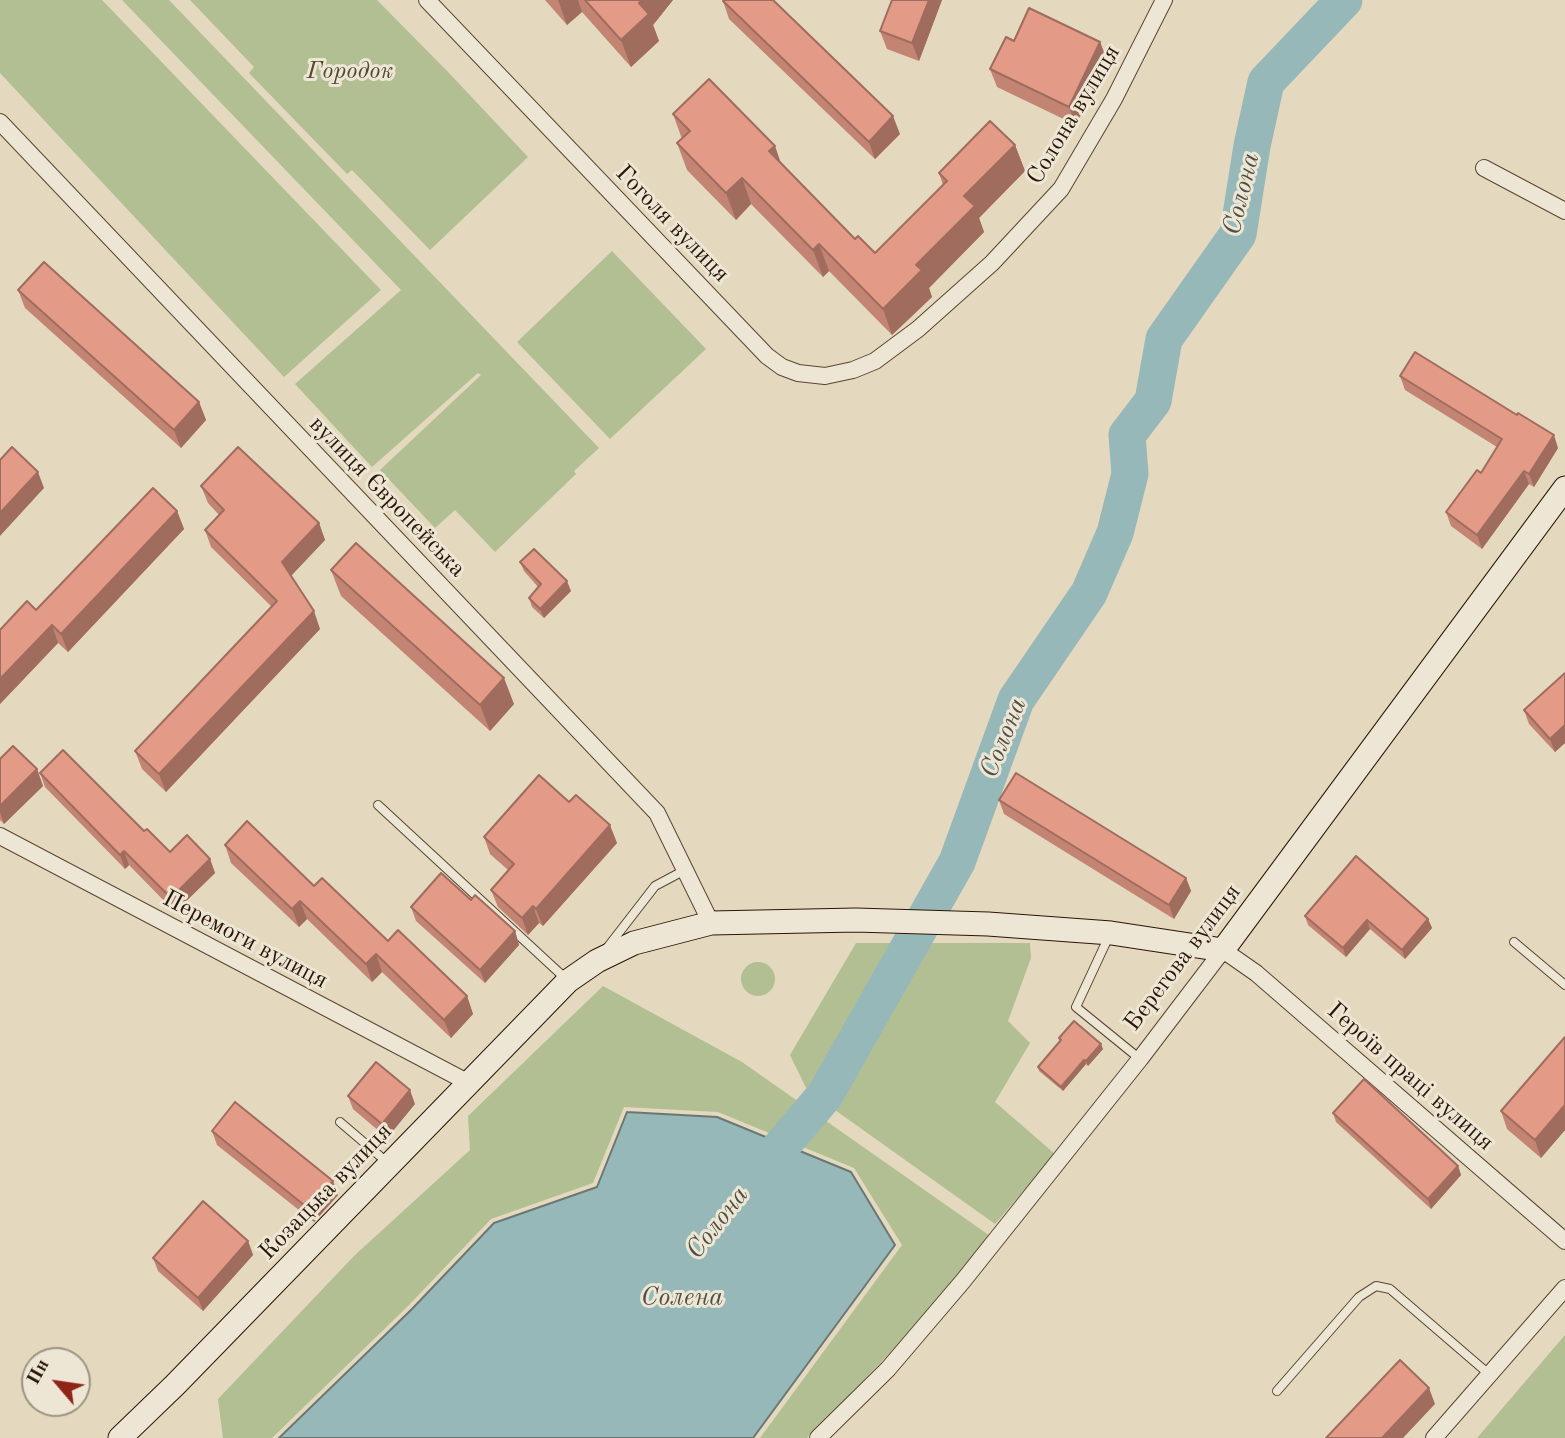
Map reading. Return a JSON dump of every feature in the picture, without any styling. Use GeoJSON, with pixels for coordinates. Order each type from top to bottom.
{"type":"FeatureCollection","features":[{"type":"Feature","properties":{"kind":"main road","name":"Берегова вулиця"},"geometry":{"type":"LineString","coordinates":[[1223,950],[1565,488]]}},
{"type":"Feature","properties":{"kind":"main road","name":"Козацька вулиця"},"geometry":{"type":"LineString","coordinates":[[120,1438],[569,981],[597,961],[634,943],[712,923],[856,920],[988,923],[1111,933],[1223,950]]}},
{"type":"Feature","properties":{"kind":"street","name":"Гоголя вулиця"},"geometry":{"type":"LineString","coordinates":[[428,0],[766,356],[782,367],[798,373],[825,376],[853,370],[875,361],[918,329]]}},
{"type":"Feature","properties":{"kind":"street","name":"Солона вулиця"},"geometry":{"type":"LineString","coordinates":[[918,329],[992,263],[1061,189],[1114,99],[1164,0]]}},
{"type":"Feature","properties":{"kind":"street","name":"вулиця Європейська"},"geometry":{"type":"LineString","coordinates":[[0,122],[657,813],[712,923]]}},
{"type":"Feature","properties":{"kind":"street"},"geometry":{"type":"LineString","coordinates":[[1484,169],[1565,211]]}},
{"type":"Feature","properties":{"kind":"street","name":"Перемоги вулиця"},"geometry":{"type":"LineString","coordinates":[[0,836],[469,1083]]}},
{"type":"Feature","properties":{"kind":"street","name":"Берегова вулиця"},"geometry":{"type":"LineString","coordinates":[[818,1438],[888,1370],[963,1282],[1223,950]]}},
{"type":"Feature","properties":{"kind":"street","name":"Героїв праці вулиця"},"geometry":{"type":"LineString","coordinates":[[1223,950],[1256,973],[1565,1241]]}},
{"type":"Feature","properties":{"kind":"street"},"geometry":{"type":"LineString","coordinates":[[1434,1438],[1565,1288]]}},
{"type":"Feature","properties":{"kind":"lane"},"geometry":{"type":"LineString","coordinates":[[379,805],[569,981]]}},
{"type":"Feature","properties":{"kind":"lane"},"geometry":{"type":"LineString","coordinates":[[597,961],[655,886],[685,870]]}},
{"type":"Feature","properties":{"kind":"lane"},"geometry":{"type":"LineString","coordinates":[[1111,933],[1076,1007],[1140,1059]]}},
{"type":"Feature","properties":{"kind":"lane"},"geometry":{"type":"LineString","coordinates":[[1514,942],[1565,985]]}},
{"type":"Feature","properties":{"kind":"lane"},"geometry":{"type":"LineString","coordinates":[[340,1122],[390,1165]]}},
{"type":"Feature","properties":{"kind":"lane"},"geometry":{"type":"LineString","coordinates":[[1277,1391],[1359,1297],[1376,1286],[1391,1289],[1490,1375]]}},
{"type":"Feature","properties":{"kind":"green space"},"geometry":{"type":"Polygon","coordinates":[[[0,0],[102,0],[381,290],[284,377],[0,73],[0,0]]]}},
{"type":"Feature","properties":{"kind":"green space"},"geometry":{"type":"Polygon","coordinates":[[[122,0],[169,0],[599,448],[574,471],[576,474],[495,552],[455,510],[435,528],[380,470],[481,375],[478,373],[372,467],[295,384],[401,290],[122,0]]]}},
{"type":"Feature","properties":{"kind":"green space","name":"Городок"},"geometry":{"type":"Polygon","coordinates":[[[190,0],[377,0],[528,157],[430,250],[352,170],[347,174],[249,73],[254,67],[190,0]]]}},
{"type":"Feature","properties":{"kind":"green space"},"geometry":{"type":"Polygon","coordinates":[[[612,251],[706,349],[610,439],[517,342],[612,251]]]}},
{"type":"Feature","properties":{"kind":"green space"},"geometry":{"type":"Polygon","coordinates":[[[856,943],[1030,943],[1031,958],[1008,1021],[1030,1043],[995,1102],[1055,1154],[995,1224],[807,1090],[790,1055],[856,943]]]}},
{"type":"Feature","properties":{"kind":"green space"},"geometry":{"type":"Polygon","coordinates":[[[758,962],[770,967],[775,979],[770,991],[758,996],[746,991],[741,979],[746,967],[758,962]]]}},
{"type":"Feature","properties":{"kind":"green space"},"geometry":{"type":"Polygon","coordinates":[[[603,986],[742,1062],[993,1238],[931,1311],[807,1438],[760,1438],[902,1245],[854,1168],[718,1112],[624,1107],[593,1183],[491,1219],[408,1306],[272,1438],[223,1438],[218,1399],[355,1255],[470,1150],[468,1116],[603,986]]]}},
{"type":"Feature","properties":{"kind":"green space"},"geometry":{"type":"Polygon","coordinates":[[[1565,1335],[1565,1438],[1477,1438],[1565,1335]]]}},
{"type":"Feature","properties":{"kind":"water","name":"Солена"},"geometry":{"type":"Polygon","coordinates":[[[627,1112],[717,1117],[851,1172],[895,1245],[753,1438],[279,1438],[412,1309],[494,1223],[597,1187],[627,1112]]]}},
{"type":"Feature","properties":{"kind":"building"},"geometry":{"type":"Polygon","coordinates":[[[585,0],[642,0],[639,3],[649,14],[621,40],[585,0]]]}},
{"type":"Feature","properties":{"kind":"building"},"geometry":{"type":"Polygon","coordinates":[[[724,0],[773,0],[893,116],[869,142],[724,0]]]}},
{"type":"Feature","properties":{"kind":"building"},"geometry":{"type":"Polygon","coordinates":[[[892,0],[929,0],[912,43],[880,31],[892,0]]]}},
{"type":"Feature","properties":{"kind":"building"},"geometry":{"type":"Polygon","coordinates":[[[1029,8],[1100,42],[1069,107],[990,69],[1006,37],[1014,41],[1029,8]]]}},
{"type":"Feature","properties":{"kind":"building"},"geometry":{"type":"Polygon","coordinates":[[[709,79],[775,146],[769,151],[855,239],[858,236],[875,253],[947,181],[939,173],[990,121],[1015,145],[964,196],[975,206],[916,265],[922,270],[883,309],[819,244],[813,250],[742,178],[726,193],[677,143],[690,131],[673,114],[709,79]]]}},
{"type":"Feature","properties":{"kind":"building"},"geometry":{"type":"Polygon","coordinates":[[[44,262],[199,402],[174,430],[18,290],[44,262]]]}},
{"type":"Feature","properties":{"kind":"building"},"geometry":{"type":"Polygon","coordinates":[[[1415,352],[1554,435],[1529,474],[1524,471],[1477,535],[1446,512],[1477,470],[1481,473],[1502,439],[1400,376],[1415,352]]]}},
{"type":"Feature","properties":{"kind":"building"},"geometry":{"type":"Polygon","coordinates":[[[12,447],[38,472],[0,513],[0,460],[12,447]]]}},
{"type":"Feature","properties":{"kind":"building"},"geometry":{"type":"Polygon","coordinates":[[[238,447],[319,523],[282,562],[314,611],[159,774],[135,751],[277,601],[205,530],[224,510],[201,486],[238,447]]]}},
{"type":"Feature","properties":{"kind":"building"},"geometry":{"type":"Polygon","coordinates":[[[153,488],[177,511],[61,634],[52,625],[0,679],[0,630],[27,601],[36,610],[153,488]]]}},
{"type":"Feature","properties":{"kind":"building"},"geometry":{"type":"Polygon","coordinates":[[[356,543],[504,678],[480,705],[331,570],[356,543]]]}},
{"type":"Feature","properties":{"kind":"building"},"geometry":{"type":"Polygon","coordinates":[[[534,549],[567,581],[540,609],[529,598],[541,584],[520,562],[534,549]]]}},
{"type":"Feature","properties":{"kind":"building"},"geometry":{"type":"Polygon","coordinates":[[[1565,673],[1565,725],[1550,739],[1524,710],[1565,673]]]}},
{"type":"Feature","properties":{"kind":"building"},"geometry":{"type":"Polygon","coordinates":[[[13,746],[37,769],[0,806],[0,759],[13,746]]]}},
{"type":"Feature","properties":{"kind":"building"},"geometry":{"type":"Polygon","coordinates":[[[63,750],[144,831],[147,829],[170,852],[187,835],[210,859],[171,898],[124,851],[120,855],[40,773],[63,750]]]}},
{"type":"Feature","properties":{"kind":"building"},"geometry":{"type":"Polygon","coordinates":[[[1016,773],[1186,878],[1169,905],[999,800],[1016,773]]]}},
{"type":"Feature","properties":{"kind":"building"},"geometry":{"type":"Polygon","coordinates":[[[539,775],[569,802],[576,795],[610,825],[536,909],[533,906],[522,918],[491,890],[514,864],[484,837],[539,775]]]}},
{"type":"Feature","properties":{"kind":"building"},"geometry":{"type":"Polygon","coordinates":[[[247,821],[314,886],[322,878],[388,941],[398,930],[467,996],[444,1020],[376,954],[366,964],[300,901],[292,909],[225,845],[247,821]]]}},
{"type":"Feature","properties":{"kind":"building"},"geometry":{"type":"Polygon","coordinates":[[[1356,856],[1428,919],[1402,950],[1367,920],[1343,948],[1305,916],[1356,856]]]}},
{"type":"Feature","properties":{"kind":"building"},"geometry":{"type":"Polygon","coordinates":[[[441,873],[471,900],[475,895],[515,931],[480,970],[411,907],[441,873]]]}},
{"type":"Feature","properties":{"kind":"building"},"geometry":{"type":"Polygon","coordinates":[[[1074,1021],[1101,1044],[1061,1087],[1038,1067],[1074,1021]]]}},
{"type":"Feature","properties":{"kind":"building"},"geometry":{"type":"Polygon","coordinates":[[[1565,1037],[1565,1105],[1535,1140],[1501,1111],[1565,1037]]]}},
{"type":"Feature","properties":{"kind":"building"},"geometry":{"type":"Polygon","coordinates":[[[376,1062],[410,1090],[382,1124],[348,1096],[376,1062]]]}},
{"type":"Feature","properties":{"kind":"building"},"geometry":{"type":"Polygon","coordinates":[[[1364,1079],[1458,1166],[1428,1199],[1333,1113],[1364,1079]]]}},
{"type":"Feature","properties":{"kind":"building"},"geometry":{"type":"Polygon","coordinates":[[[235,1102],[333,1181],[309,1209],[212,1131],[235,1102]]]}},
{"type":"Feature","properties":{"kind":"building"},"geometry":{"type":"Polygon","coordinates":[[[203,1201],[248,1241],[198,1298],[153,1258],[203,1201]]]}},
{"type":"Feature","properties":{"kind":"building"},"geometry":{"type":"Polygon","coordinates":[[[1400,1360],[1429,1388],[1382,1438],[1326,1438],[1400,1360]]]}},
{"type":"Feature","properties":{"kind":"waterway","name":"Солона"},"geometry":{"type":"LineString","coordinates":[[750,1183],[825,1095],[957,862],[1016,700],[1089,593],[1115,533],[1130,474],[1127,435],[1153,401],[1164,339],[1238,234],[1252,146],[1266,82],[1344,0]]}}]}
